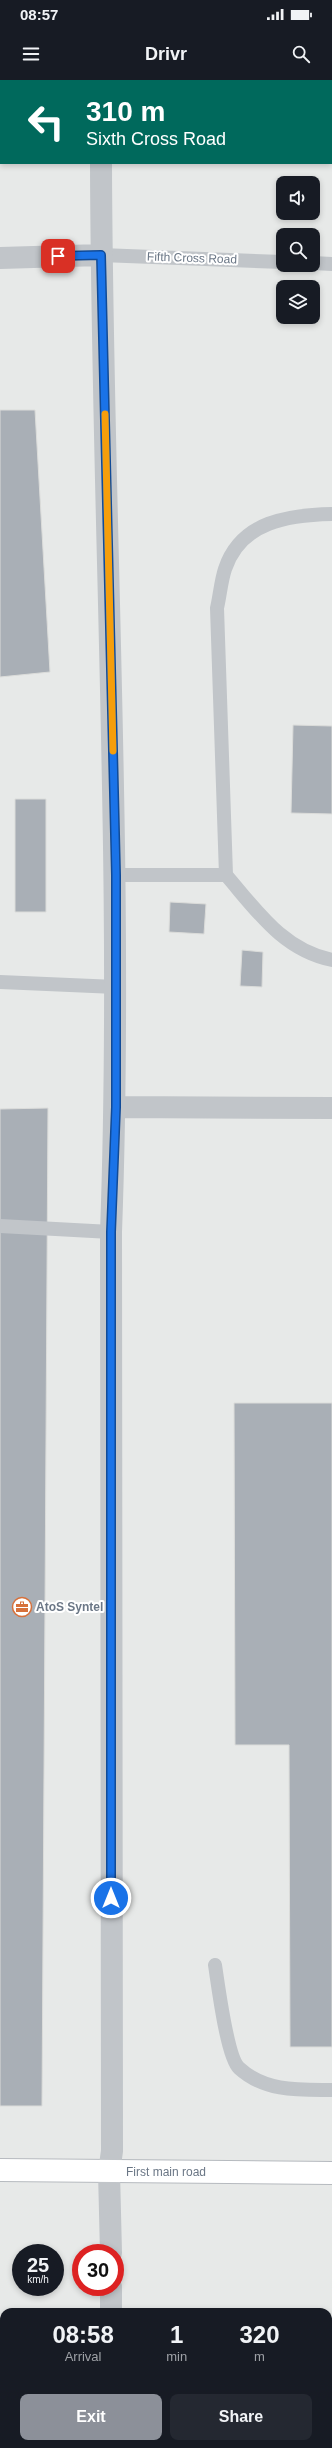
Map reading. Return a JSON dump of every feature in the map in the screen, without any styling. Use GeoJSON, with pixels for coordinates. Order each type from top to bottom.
{"type":"FeatureCollection","features":[{"type":"Feature","properties":{"kind":"street"},"geometry":{"type":"LineString","coordinates":[[101,164],[101,255],[116,875],[116,1107],[111,1232],[112,2151],[109,2172],[112,2205],[111,2244]]}},
{"type":"Feature","properties":{"kind":"street"},"geometry":{"type":"LineString","coordinates":[[0,258],[101,255]]}},
{"type":"Feature","properties":{"kind":"street"},"geometry":{"type":"LineString","coordinates":[[116,1107],[332,1108]]}},
{"type":"Feature","properties":{"kind":"street","name":"First main road"},"geometry":{"type":"LineString","coordinates":[[0,2170],[332,2173]]}},
{"type":"Feature","properties":{"kind":"street"},"geometry":{"type":"LineString","coordinates":[[111,2296],[112,2308]]}},
{"type":"Feature","properties":{"kind":"lane","name":"Fifth Cross Road"},"geometry":{"type":"LineString","coordinates":[[101,255],[276,262]]}},
{"type":"Feature","properties":{"kind":"lane"},"geometry":{"type":"LineString","coordinates":[[320,263],[332,264]]}},
{"type":"Feature","properties":{"kind":"lane"},"geometry":{"type":"LineString","coordinates":[[332,514],[300,514],[268,522],[240,543],[225,568],[217,608],[226,875],[273,930],[315,956],[332,960]]}},
{"type":"Feature","properties":{"kind":"lane"},"geometry":{"type":"LineString","coordinates":[[116,875],[226,875]]}},
{"type":"Feature","properties":{"kind":"lane"},"geometry":{"type":"LineString","coordinates":[[0,982],[116,987]]}},
{"type":"Feature","properties":{"kind":"lane"},"geometry":{"type":"LineString","coordinates":[[0,1226],[111,1232]]}},
{"type":"Feature","properties":{"kind":"lane"},"geometry":{"type":"LineString","coordinates":[[215,1965],[229,2043],[238,2068],[263,2084],[296,2090],[332,2090]]}},
{"type":"Feature","properties":{"kind":"shaded area"},"geometry":{"type":"Polygon","coordinates":[[[0,164],[332,164],[332,2308],[0,2308],[0,164]]]}},
{"type":"Feature","properties":{"kind":"building"},"geometry":{"type":"Polygon","coordinates":[[[0,410],[35,410],[50,672],[0,677],[0,410]]]}},
{"type":"Feature","properties":{"kind":"building"},"geometry":{"type":"Polygon","coordinates":[[[293,725],[332,726],[332,814],[291,813],[293,725]]]}},
{"type":"Feature","properties":{"kind":"building"},"geometry":{"type":"Polygon","coordinates":[[[15,799],[46,799],[46,912],[15,912],[15,799]]]}},
{"type":"Feature","properties":{"kind":"building"},"geometry":{"type":"Polygon","coordinates":[[[170,902],[206,904],[204,934],[169,932],[170,902]]]}},
{"type":"Feature","properties":{"kind":"building"},"geometry":{"type":"Polygon","coordinates":[[[242,950],[263,952],[262,987],[240,986],[242,950]]]}},
{"type":"Feature","properties":{"kind":"building","name":"AtoS Syntel"},"geometry":{"type":"Polygon","coordinates":[[[48,1108],[42,2106],[0,2106],[0,1109],[48,1108]]]}},
{"type":"Feature","properties":{"kind":"building"},"geometry":{"type":"Polygon","coordinates":[[[234,1403],[332,1403],[332,2047],[290,2047],[289,1745],[235,1745],[234,1403]]]}},
{"type":"Feature","properties":{"kind":"slow traffic"},"geometry":{"type":"LineString","coordinates":[[105,414],[113,751]]}},
{"type":"Feature","properties":{"kind":"place","name":"AtoS Syntel"},"geometry":{"type":"Point","coordinates":[22,1607]}},
{"type":"Feature","properties":{"kind":"route"},"geometry":{"type":"LineString","coordinates":[[58,256],[101,255],[116,875],[116,1107],[111,1232],[111,1898]]}}]}
